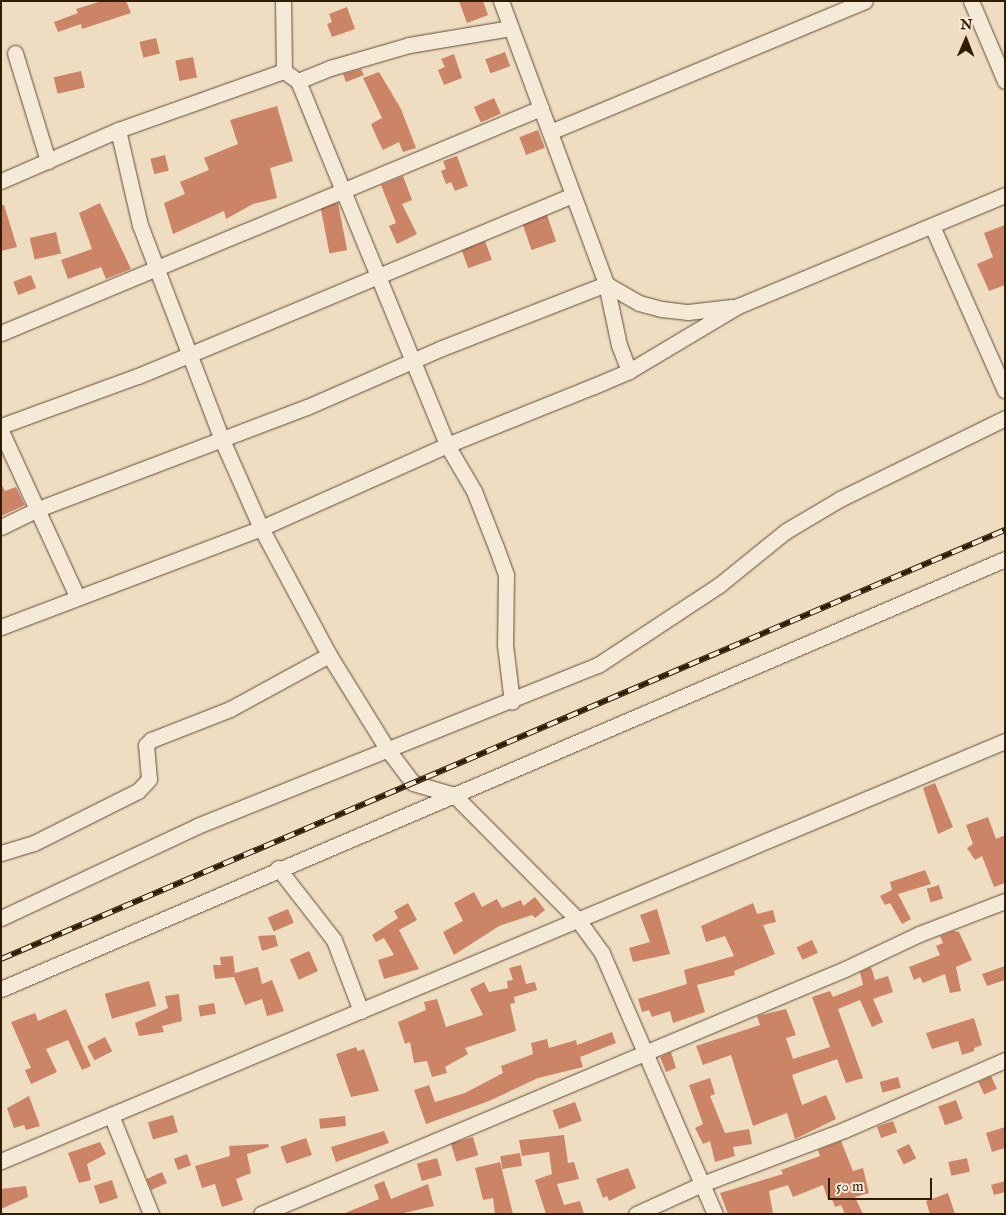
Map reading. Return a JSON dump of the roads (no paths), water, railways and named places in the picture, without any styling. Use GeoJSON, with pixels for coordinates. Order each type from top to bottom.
{"type":"FeatureCollection","features":[{"type":"Feature","properties":{"kind":"street"},"geometry":{"type":"LineString","coordinates":[[283,1],[284,71]]}},
{"type":"Feature","properties":{"kind":"street"},"geometry":{"type":"LineString","coordinates":[[501,1],[606,284],[619,345],[629,370]]}},
{"type":"Feature","properties":{"kind":"street"},"geometry":{"type":"LineString","coordinates":[[550,132],[865,1]]}},
{"type":"Feature","properties":{"kind":"street"},"geometry":{"type":"LineString","coordinates":[[971,1],[1005,81]]}},
{"type":"Feature","properties":{"kind":"street"},"geometry":{"type":"LineString","coordinates":[[298,82],[400,47],[511,28]]}},
{"type":"Feature","properties":{"kind":"street"},"geometry":{"type":"LineString","coordinates":[[15,53],[48,161]]}},
{"type":"Feature","properties":{"kind":"street"},"geometry":{"type":"LineString","coordinates":[[284,71],[298,82],[381,276],[447,445],[474,491],[506,575],[505,645],[512,702]]}},
{"type":"Feature","properties":{"kind":"street"},"geometry":{"type":"LineString","coordinates":[[1,181],[118,130],[284,71]]}},
{"type":"Feature","properties":{"kind":"street"},"geometry":{"type":"LineString","coordinates":[[1,333],[160,269],[542,108]]}},
{"type":"Feature","properties":{"kind":"street"},"geometry":{"type":"LineString","coordinates":[[118,130],[140,225],[160,269],[188,355],[222,440],[261,528],[329,655],[388,750],[413,783],[454,795],[578,920],[602,953],[715,1214]]}},
{"type":"Feature","properties":{"kind":"street"},"geometry":{"type":"LineString","coordinates":[[1,426],[188,355],[572,195]]}},
{"type":"Feature","properties":{"kind":"street"},"geometry":{"type":"LineString","coordinates":[[1,627],[77,596],[261,528],[447,445],[629,370],[738,306],[1005,195]]}},
{"type":"Feature","properties":{"kind":"street"},"geometry":{"type":"LineString","coordinates":[[932,226],[1005,391]]}},
{"type":"Feature","properties":{"kind":"street"},"geometry":{"type":"LineString","coordinates":[[606,284],[639,303],[662,309],[688,312],[738,306]]}},
{"type":"Feature","properties":{"kind":"street"},"geometry":{"type":"LineString","coordinates":[[1,527],[38,509],[222,440],[606,284]]}},
{"type":"Feature","properties":{"kind":"street"},"geometry":{"type":"LineString","coordinates":[[1,918],[197,826],[512,702],[598,665],[718,586],[786,531],[832,504],[1005,418]]}},
{"type":"Feature","properties":{"kind":"street"},"geometry":{"type":"LineString","coordinates":[[1,431],[77,596]]}},
{"type":"Feature","properties":{"kind":"street"},"geometry":{"type":"LineString","coordinates":[[1,989],[278,868],[454,795],[1005,559]]}},
{"type":"Feature","properties":{"kind":"street"},"geometry":{"type":"LineString","coordinates":[[1,853],[34,843],[138,792],[149,778],[146,745],[151,740],[230,709],[329,655]]}},
{"type":"Feature","properties":{"kind":"street"},"geometry":{"type":"LineString","coordinates":[[1,1161],[1005,740]]}},
{"type":"Feature","properties":{"kind":"street"},"geometry":{"type":"LineString","coordinates":[[278,868],[334,940],[361,1011]]}},
{"type":"Feature","properties":{"kind":"street"},"geometry":{"type":"LineString","coordinates":[[261,1214],[644,1050],[1005,902]]}},
{"type":"Feature","properties":{"kind":"street"},"geometry":{"type":"LineString","coordinates":[[636,1214],[702,1184],[844,1130],[1005,1060]]}},
{"type":"Feature","properties":{"kind":"street"},"geometry":{"type":"LineString","coordinates":[[111,1115],[151,1214]]}},
{"type":"Feature","properties":{"kind":"railway"},"geometry":{"type":"LineString","coordinates":[[1,959],[1005,530]]}}]}
